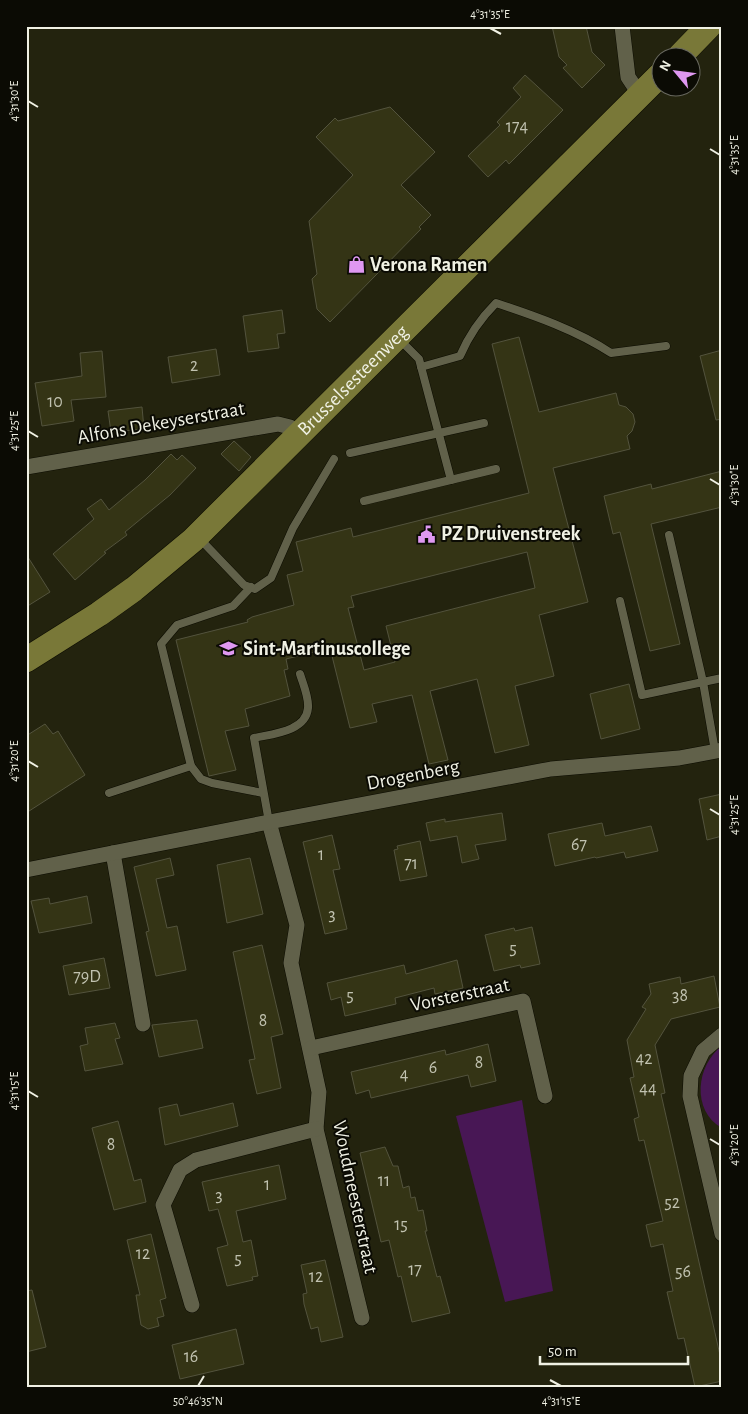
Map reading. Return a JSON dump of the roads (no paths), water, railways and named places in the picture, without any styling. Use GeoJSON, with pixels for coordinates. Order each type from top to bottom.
{"type":"FeatureCollection","features":[{"type":"Feature","properties":{"kind":"main road"},"geometry":{"type":"LineString","coordinates":[[688,48],[710,26]]}},
{"type":"Feature","properties":{"kind":"main road","name":"Brusselsesteenweg"},"geometry":{"type":"LineString","coordinates":[[26,660],[99,614],[134,589],[196,536],[301,435],[650,85]]}},
{"type":"Feature","properties":{"kind":"street"},"geometry":{"type":"LineString","coordinates":[[622,26],[628,77],[640,95]]}},
{"type":"Feature","properties":{"kind":"street","name":"Alfons Dekeyserstraat"},"geometry":{"type":"LineString","coordinates":[[26,467],[278,424],[290,427],[301,435]]}},
{"type":"Feature","properties":{"kind":"street","name":"Drogenberg"},"geometry":{"type":"LineString","coordinates":[[26,870],[551,769],[679,758],[719,750]]}},
{"type":"Feature","properties":{"kind":"street","name":"Woudmeesterstraat"},"geometry":{"type":"LineString","coordinates":[[269,822],[297,925],[291,963],[311,1048],[319,1092],[316,1129],[362,1318]]}},
{"type":"Feature","properties":{"kind":"street"},"geometry":{"type":"LineString","coordinates":[[113,853],[143,1024]]}},
{"type":"Feature","properties":{"kind":"street","name":"Vorsterstraat"},"geometry":{"type":"LineString","coordinates":[[311,1048],[523,1001],[545,1096]]}},
{"type":"Feature","properties":{"kind":"street"},"geometry":{"type":"LineString","coordinates":[[722,1035],[703,1051],[691,1076],[690,1096],[722,1234]]}},
{"type":"Feature","properties":{"kind":"street"},"geometry":{"type":"LineString","coordinates":[[192,1305],[164,1205],[180,1170],[196,1160],[316,1129]]}},
{"type":"Feature","properties":{"kind":"lane"},"geometry":{"type":"LineString","coordinates":[[421,367],[460,356],[468,338],[481,318],[496,302],[535,316],[595,343],[611,353],[666,346]]}},
{"type":"Feature","properties":{"kind":"lane"},"geometry":{"type":"LineString","coordinates":[[398,338],[419,360],[451,480]]}},
{"type":"Feature","properties":{"kind":"lane"},"geometry":{"type":"LineString","coordinates":[[350,453],[484,424]]}},
{"type":"Feature","properties":{"kind":"lane"},"geometry":{"type":"LineString","coordinates":[[196,536],[244,585],[255,589],[271,578],[293,528],[334,459]]}},
{"type":"Feature","properties":{"kind":"lane"},"geometry":{"type":"LineString","coordinates":[[364,501],[496,469]]}},
{"type":"Feature","properties":{"kind":"lane"},"geometry":{"type":"LineString","coordinates":[[669,535],[719,750]]}},
{"type":"Feature","properties":{"kind":"lane"},"geometry":{"type":"LineString","coordinates":[[251,587],[233,606],[177,625],[162,644],[191,766],[201,779],[263,793]]}},
{"type":"Feature","properties":{"kind":"lane"},"geometry":{"type":"LineString","coordinates":[[620,601],[642,695],[722,678]]}},
{"type":"Feature","properties":{"kind":"lane"},"geometry":{"type":"LineString","coordinates":[[269,822],[254,738],[292,728],[302,722],[308,709],[300,674]]}},
{"type":"Feature","properties":{"kind":"lane"},"geometry":{"type":"LineString","coordinates":[[109,792],[191,766]]}},
{"type":"Feature","properties":{"kind":"place","name":"Verona Ramen"},"geometry":{"type":"Point","coordinates":[356,265]}},
{"type":"Feature","properties":{"kind":"place","name":"PZ Druivenstreek"},"geometry":{"type":"Point","coordinates":[427,534]}},
{"type":"Feature","properties":{"kind":"place","name":"Sint-Martinuscollege"},"geometry":{"type":"Point","coordinates":[229,649]}}]}
